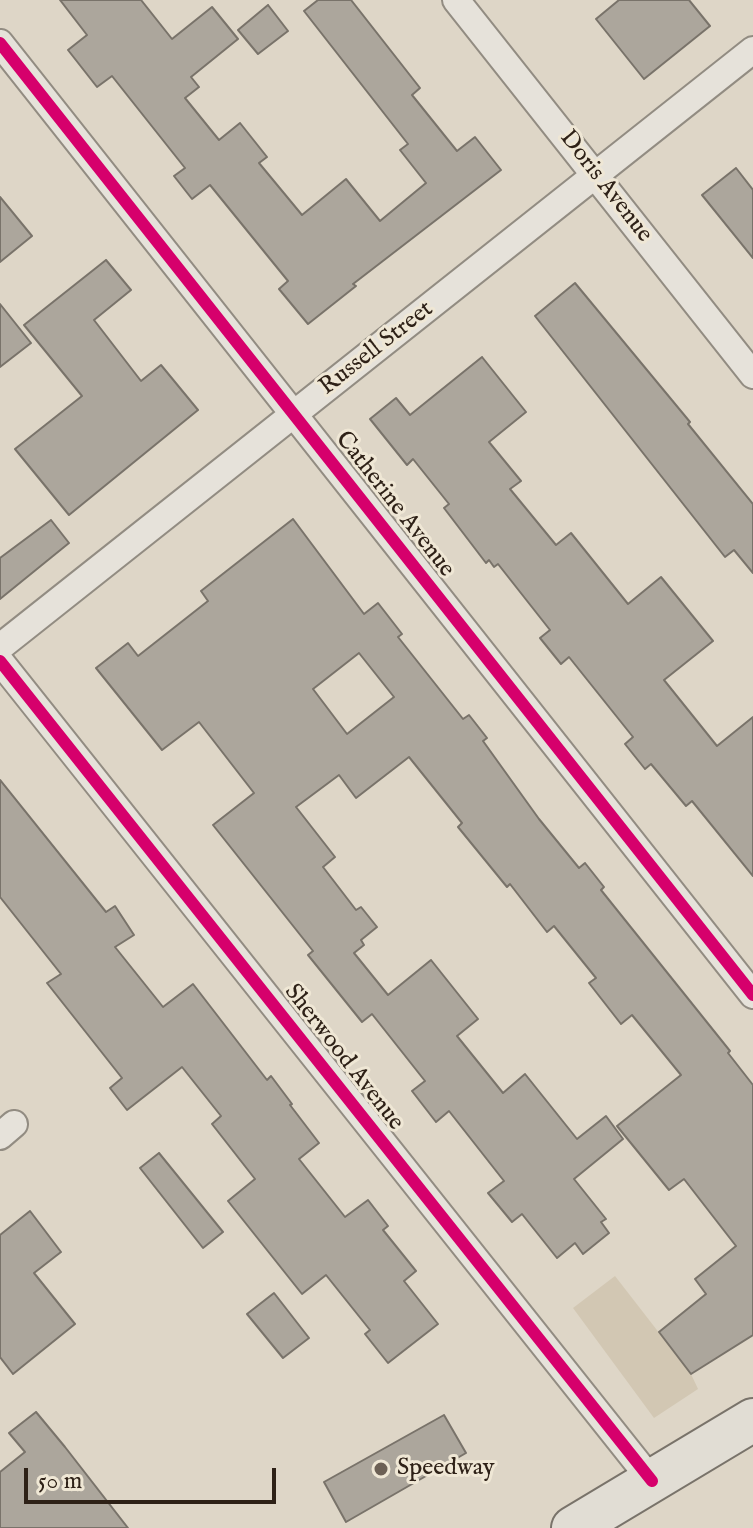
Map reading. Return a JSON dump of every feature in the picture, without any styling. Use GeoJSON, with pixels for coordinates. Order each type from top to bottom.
{"type":"FeatureCollection","features":[{"type":"Feature","properties":{"kind":"main road"},"geometry":{"type":"LineString","coordinates":[[573,1528],[753,1420]]}},
{"type":"Feature","properties":{"kind":"street","name":"Doris Avenue"},"geometry":{"type":"LineString","coordinates":[[456,0],[753,375]]}},
{"type":"Feature","properties":{"kind":"street","name":"Catherine Avenue"},"geometry":{"type":"LineString","coordinates":[[0,43],[753,995]]}},
{"type":"Feature","properties":{"kind":"street","name":"Russell Street"},"geometry":{"type":"LineString","coordinates":[[0,647],[753,50]]}},
{"type":"Feature","properties":{"kind":"street","name":"Sherwood Avenue"},"geometry":{"type":"LineString","coordinates":[[0,661],[652,1481]]}},
{"type":"Feature","properties":{"kind":"shaded area"},"geometry":{"type":"Polygon","coordinates":[[[615,1276],[691,1374],[698,1389],[654,1418],[573,1308],[615,1276]]]}},
{"type":"Feature","properties":{"kind":"building"},"geometry":{"type":"Polygon","coordinates":[[[60,0],[141,0],[172,39],[212,7],[238,39],[191,77],[199,87],[185,98],[219,140],[240,123],[267,157],[259,163],[302,215],[346,179],[380,221],[426,183],[400,150],[408,144],[304,11],[318,0],[351,0],[420,88],[412,95],[457,151],[475,137],[501,170],[353,284],[356,286],[308,324],[279,289],[288,281],[210,185],[192,199],[174,176],[185,168],[112,76],[97,87],[68,50],[87,35],[60,0]]]}},
{"type":"Feature","properties":{"kind":"building"},"geometry":{"type":"Polygon","coordinates":[[[619,0],[689,0],[710,26],[644,79],[596,19],[619,0]]]}},
{"type":"Feature","properties":{"kind":"building"},"geometry":{"type":"Polygon","coordinates":[[[268,5],[288,31],[258,54],[238,30],[268,5]]]}},
{"type":"Feature","properties":{"kind":"building"},"geometry":{"type":"Polygon","coordinates":[[[736,168],[753,190],[753,258],[702,195],[736,168]]]}},
{"type":"Feature","properties":{"kind":"building"},"geometry":{"type":"Polygon","coordinates":[[[0,197],[32,236],[0,262],[0,197]]]}},
{"type":"Feature","properties":{"kind":"building"},"geometry":{"type":"Polygon","coordinates":[[[106,260],[131,290],[94,320],[141,381],[161,365],[198,410],[69,515],[15,449],[82,396],[24,325],[106,260]]]}},
{"type":"Feature","properties":{"kind":"building"},"geometry":{"type":"Polygon","coordinates":[[[575,283],[753,504],[753,573],[734,550],[725,557],[535,316],[575,283]]]}},
{"type":"Feature","properties":{"kind":"building"},"geometry":{"type":"Polygon","coordinates":[[[0,304],[31,343],[0,367],[0,304]]]}},
{"type":"Feature","properties":{"kind":"building"},"geometry":{"type":"Polygon","coordinates":[[[482,357],[526,412],[489,442],[521,481],[510,489],[556,545],[571,533],[628,604],[661,577],[713,641],[664,680],[717,746],[753,717],[753,876],[692,801],[686,806],[651,764],[645,769],[625,744],[633,737],[569,657],[561,664],[540,638],[550,630],[498,564],[494,567],[489,560],[486,563],[444,508],[449,504],[413,459],[407,465],[370,419],[396,398],[410,415],[482,357]]]}},
{"type":"Feature","properties":{"kind":"building"},"geometry":{"type":"Polygon","coordinates":[[[293,519],[364,614],[378,603],[402,634],[398,637],[463,719],[469,715],[487,738],[483,741],[539,819],[579,868],[585,863],[604,887],[601,890],[730,1051],[728,1053],[753,1085],[753,1335],[691,1374],[659,1332],[706,1294],[695,1279],[736,1246],[684,1179],[669,1190],[617,1126],[681,1075],[632,1015],[621,1024],[589,983],[596,978],[554,926],[547,932],[510,884],[507,887],[458,827],[462,823],[409,757],[356,798],[339,775],[296,807],[335,857],[323,867],[356,910],[361,907],[377,927],[361,940],[364,945],[354,953],[388,995],[431,960],[478,1019],[457,1036],[503,1093],[525,1074],[577,1139],[606,1116],[623,1139],[574,1179],[606,1219],[601,1222],[609,1233],[583,1254],[575,1243],[557,1258],[522,1214],[512,1222],[488,1193],[504,1181],[449,1111],[436,1122],[412,1091],[425,1081],[372,1014],[362,1022],[308,955],[313,951],[213,825],[254,793],[199,722],[162,750],[96,668],[128,643],[138,656],[208,601],[201,591],[293,519]],[[359,653],[313,689],[347,734],[394,697],[359,653]]]}},
{"type":"Feature","properties":{"kind":"building"},"geometry":{"type":"Polygon","coordinates":[[[51,520],[69,543],[0,599],[0,558],[51,520]]]}},
{"type":"Feature","properties":{"kind":"building"},"geometry":{"type":"Polygon","coordinates":[[[0,780],[106,912],[115,906],[134,935],[115,947],[163,1007],[193,984],[267,1080],[271,1076],[319,1143],[299,1159],[345,1217],[368,1200],[388,1226],[383,1230],[416,1271],[404,1281],[438,1324],[388,1363],[365,1334],[370,1330],[326,1275],[302,1294],[228,1201],[255,1179],[212,1124],[221,1116],[182,1067],[127,1110],[110,1088],[122,1078],[47,983],[61,974],[0,897],[0,780]]]}},
{"type":"Feature","properties":{"kind":"building"},"geometry":{"type":"Polygon","coordinates":[[[159,1153],[223,1232],[203,1248],[140,1168],[159,1153]]]}},
{"type":"Feature","properties":{"kind":"building"},"geometry":{"type":"Polygon","coordinates":[[[30,1211],[61,1252],[34,1273],[75,1324],[13,1374],[0,1357],[0,1235],[30,1211]]]}},
{"type":"Feature","properties":{"kind":"building"},"geometry":{"type":"Polygon","coordinates":[[[274,1293],[309,1338],[283,1358],[247,1314],[274,1293]]]}},
{"type":"Feature","properties":{"kind":"building"},"geometry":{"type":"Polygon","coordinates":[[[36,1412],[128,1528],[0,1528],[0,1472],[25,1452],[9,1433],[36,1412]]]}},
{"type":"Feature","properties":{"kind":"building"},"geometry":{"type":"Polygon","coordinates":[[[444,1415],[466,1453],[346,1522],[324,1482],[444,1415]]]}},
{"type":"Feature","properties":{"kind":"cycle path"},"geometry":{"type":"LineString","coordinates":[[0,43],[753,995]]}},
{"type":"Feature","properties":{"kind":"cycle path"},"geometry":{"type":"LineString","coordinates":[[0,661],[652,1481]]}},
{"type":"Feature","properties":{"kind":"place","name":"Speedway"},"geometry":{"type":"Point","coordinates":[381,1469]}}]}
